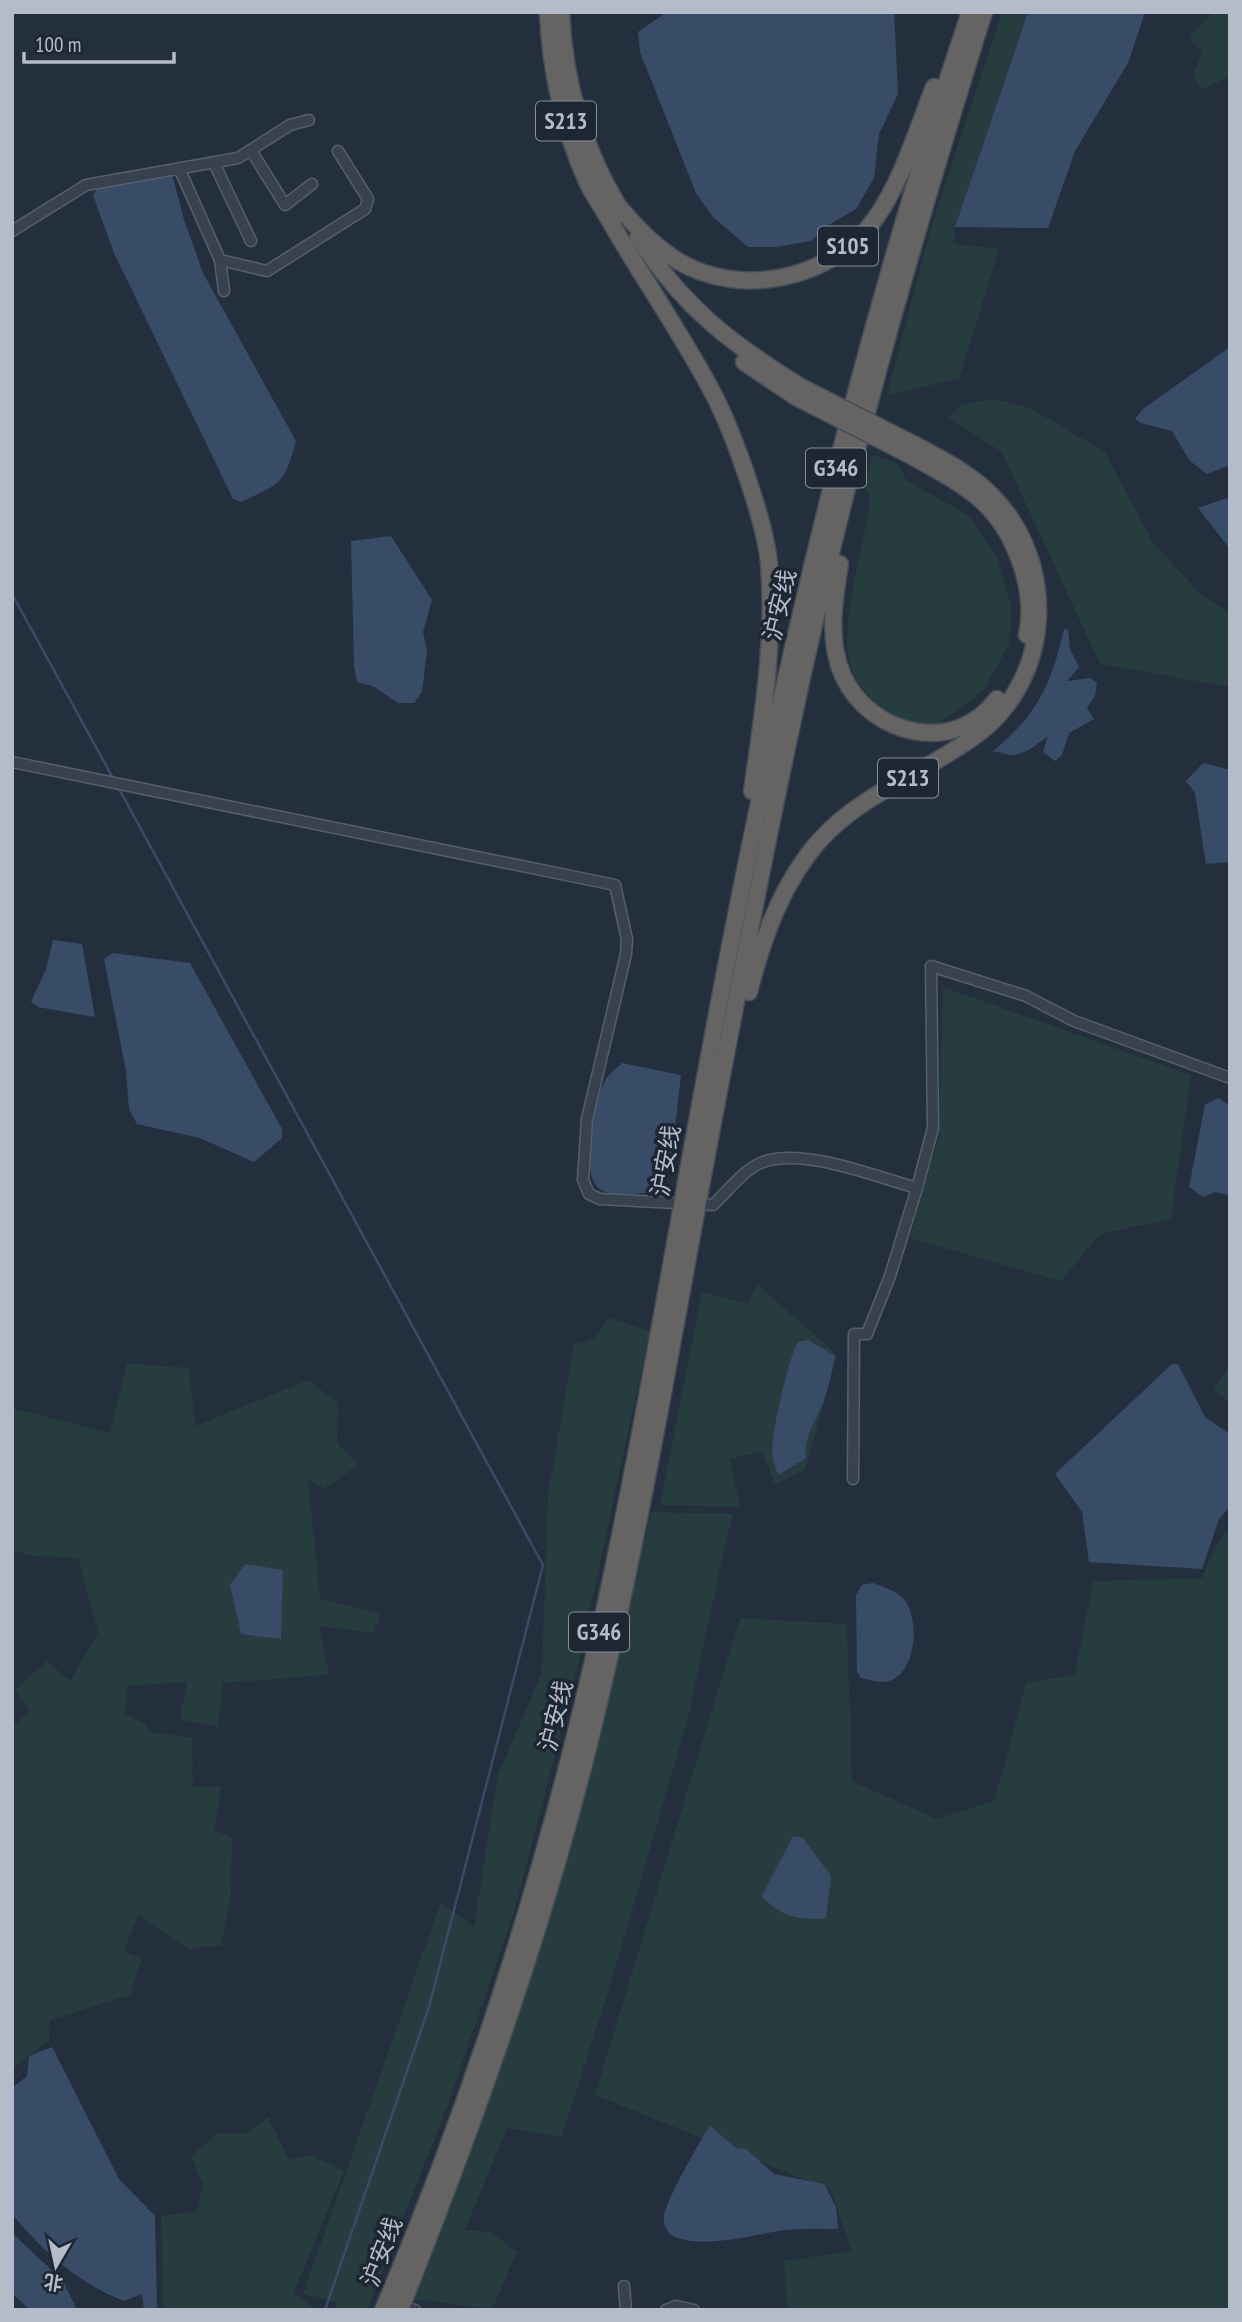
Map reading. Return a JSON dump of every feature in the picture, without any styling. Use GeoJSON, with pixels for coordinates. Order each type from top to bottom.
{"type":"FeatureCollection","features":[{"type":"Feature","properties":{"kind":"highway","name":"S213"},"geometry":{"type":"LineString","coordinates":[[548,12],[554,73],[574,149],[588,185],[663,276],[691,307],[799,392],[912,450],[962,472],[994,497],[1018,529],[1033,562],[1040,595],[1038,629],[1031,660],[1017,689],[980,732],[940,760],[863,803],[821,839],[790,880],[771,920],[754,971],[707,1154]]}},
{"type":"Feature","properties":{"kind":"highway","name":"S213"},"geometry":{"type":"LineString","coordinates":[[561,12],[567,70],[575,106],[614,214]]}},
{"type":"Feature","properties":{"kind":"highway","name":"S105"},"geometry":{"type":"LineString","coordinates":[[614,214],[680,262],[719,277],[759,281],[803,273],[841,253],[875,220],[904,163],[963,12]]}},
{"type":"Feature","properties":{"kind":"highway","name":"沪安线"},"geometry":{"type":"LineString","coordinates":[[406,2309],[518,1990],[588,1750],[643,1506],[732,932],[827,501],[873,325],[970,12]]}},
{"type":"Feature","properties":{"kind":"highway","name":"沪安线"},"geometry":{"type":"LineString","coordinates":[[383,2310],[446,2151],[502,1988],[543,1855],[572,1747],[690,1204],[707,1154],[790,733],[859,447],[929,188],[984,12]]}},
{"type":"Feature","properties":{"kind":"highway"},"geometry":{"type":"LineString","coordinates":[[614,214],[716,400],[748,480],[768,560],[771,631],[765,702],[732,932]]}},
{"type":"Feature","properties":{"kind":"highway"},"geometry":{"type":"LineString","coordinates":[[859,447],[833,609],[835,642],[843,675],[859,701],[879,720],[907,731],[947,733],[973,721],[992,706],[1007,687],[1022,658],[1028,629],[1027,598],[1020,561],[1005,531],[984,502],[912,450]]}},
{"type":"Feature","properties":{"kind":"street"},"geometry":{"type":"LineString","coordinates":[[12,231],[86,185],[214,163],[251,152],[290,125],[309,120]]}},
{"type":"Feature","properties":{"kind":"street"},"geometry":{"type":"LineString","coordinates":[[220,260],[267,271],[365,209],[368,199],[338,151]]}},
{"type":"Feature","properties":{"kind":"street"},"geometry":{"type":"LineString","coordinates":[[251,152],[285,205],[312,184]]}},
{"type":"Feature","properties":{"kind":"street"},"geometry":{"type":"LineString","coordinates":[[214,163],[251,241]]}},
{"type":"Feature","properties":{"kind":"street"},"geometry":{"type":"LineString","coordinates":[[178,168],[220,260],[224,290]]}},
{"type":"Feature","properties":{"kind":"street"},"geometry":{"type":"LineString","coordinates":[[12,762],[615,885],[627,939],[626,954],[587,1119],[583,1180],[589,1194],[600,1199],[713,1205],[753,1167],[777,1158],[819,1161],[917,1188]]}},
{"type":"Feature","properties":{"kind":"street"},"geometry":{"type":"LineString","coordinates":[[853,1479],[854,1334],[867,1334],[890,1276],[933,1128],[931,966],[1026,996],[1074,1021],[1230,1078]]}},
{"type":"Feature","properties":{"kind":"street"},"geometry":{"type":"LineString","coordinates":[[624,2286],[626,2310]]}},
{"type":"Feature","properties":{"kind":"street"},"geometry":{"type":"LineString","coordinates":[[666,2310],[676,2306],[694,2310]]}},
{"type":"Feature","properties":{"kind":"green space"},"geometry":{"type":"Polygon","coordinates":[[[1002,12],[1028,12],[955,227],[953,244],[999,249],[959,379],[887,395],[930,231],[1002,12]]]}},
{"type":"Feature","properties":{"kind":"green space"},"geometry":{"type":"Polygon","coordinates":[[[1213,12],[1230,12],[1230,76],[1202,90],[1193,75],[1202,53],[1189,37],[1213,12]]]}},
{"type":"Feature","properties":{"kind":"green space"},"geometry":{"type":"Polygon","coordinates":[[[994,399],[1030,408],[1105,452],[1152,541],[1201,595],[1230,613],[1230,687],[1100,664],[1002,452],[949,418],[961,405],[994,399]]]}},
{"type":"Feature","properties":{"kind":"green space"},"geometry":{"type":"Polygon","coordinates":[[[872,455],[897,463],[907,481],[968,515],[997,557],[1011,605],[1009,645],[983,691],[938,724],[905,719],[890,712],[865,690],[849,661],[849,611],[869,510],[870,496],[865,489],[872,455]]]}},
{"type":"Feature","properties":{"kind":"green space"},"geometry":{"type":"Polygon","coordinates":[[[943,987],[1191,1075],[1171,1219],[1100,1234],[1061,1281],[910,1238],[939,1136],[943,987]]]}},
{"type":"Feature","properties":{"kind":"green space"},"geometry":{"type":"Polygon","coordinates":[[[757,1284],[837,1355],[805,1470],[775,1484],[762,1451],[730,1459],[740,1507],[660,1505],[702,1292],[748,1304],[757,1284]]]}},
{"type":"Feature","properties":{"kind":"green space"},"geometry":{"type":"Polygon","coordinates":[[[608,1318],[650,1331],[579,1661],[515,1909],[447,2107],[367,2310],[335,2310],[336,2302],[303,2294],[441,1902],[474,1927],[498,1775],[542,1672],[548,1495],[574,1343],[591,1340],[608,1318]]]}},
{"type":"Feature","properties":{"kind":"green space"},"geometry":{"type":"Polygon","coordinates":[[[127,1363],[189,1368],[195,1426],[308,1380],[338,1403],[337,1443],[358,1465],[324,1489],[308,1479],[320,1599],[380,1613],[374,1633],[319,1626],[329,1675],[223,1683],[218,1727],[180,1720],[187,1682],[128,1686],[125,1714],[145,1724],[150,1732],[192,1738],[193,1787],[221,1787],[214,1830],[232,1837],[231,1897],[221,1945],[189,1949],[138,1915],[124,1951],[142,1958],[130,1995],[50,2020],[49,2040],[12,2069],[12,1728],[30,1710],[15,1690],[47,1661],[70,1681],[98,1633],[78,1558],[33,1556],[12,1550],[12,1408],[110,1433],[127,1363]]]}},
{"type":"Feature","properties":{"kind":"green space"},"geometry":{"type":"Polygon","coordinates":[[[1230,1365],[1230,1402],[1213,1390],[1230,1365]]]}},
{"type":"Feature","properties":{"kind":"green space"},"geometry":{"type":"Polygon","coordinates":[[[651,1512],[732,1514],[687,1721],[608,1993],[561,2137],[507,2128],[465,2230],[490,2232],[517,2252],[492,2309],[412,2299],[484,2110],[549,1919],[591,1768],[651,1512]]]}},
{"type":"Feature","properties":{"kind":"green space"},"geometry":{"type":"Polygon","coordinates":[[[1230,1528],[1230,2310],[787,2310],[784,2261],[852,2251],[831,2190],[595,2095],[740,1618],[847,1624],[852,1781],[937,1819],[995,1800],[1026,1683],[1075,1674],[1093,1581],[1202,1578],[1215,1547],[1230,1528]]]}},
{"type":"Feature","properties":{"kind":"green space"},"geometry":{"type":"Polygon","coordinates":[[[268,2117],[289,2160],[310,2155],[344,2171],[294,2292],[316,2310],[163,2310],[161,2216],[197,2211],[203,2185],[191,2156],[217,2134],[246,2133],[268,2117]]]}},
{"type":"Feature","properties":{"kind":"water"},"geometry":{"type":"Polygon","coordinates":[[[667,12],[894,12],[898,94],[879,134],[874,178],[856,209],[827,226],[811,241],[776,247],[748,247],[713,217],[696,193],[640,52],[638,32],[667,12]]]}},
{"type":"Feature","properties":{"kind":"water"},"geometry":{"type":"Polygon","coordinates":[[[1028,12],[1145,12],[1128,63],[1075,151],[1048,228],[955,227],[1028,12]]]}},
{"type":"Feature","properties":{"kind":"water"},"geometry":{"type":"Polygon","coordinates":[[[172,174],[184,220],[203,273],[296,441],[288,466],[279,481],[241,502],[233,499],[114,253],[93,195],[101,183],[172,174]]]}},
{"type":"Feature","properties":{"kind":"water"},"geometry":{"type":"Polygon","coordinates":[[[1230,347],[1230,465],[1207,474],[1189,460],[1172,431],[1135,419],[1143,409],[1230,347]]]}},
{"type":"Feature","properties":{"kind":"water"},"geometry":{"type":"Polygon","coordinates":[[[1230,497],[1230,549],[1198,508],[1230,497]]]}},
{"type":"Feature","properties":{"kind":"water"},"geometry":{"type":"Polygon","coordinates":[[[391,536],[432,600],[423,632],[427,650],[422,692],[414,703],[398,703],[373,686],[357,682],[354,666],[351,541],[391,536]]]}},
{"type":"Feature","properties":{"kind":"water"},"geometry":{"type":"Polygon","coordinates":[[[1064,629],[1068,630],[1070,649],[1079,667],[1067,681],[1090,678],[1097,683],[1095,696],[1087,708],[1094,719],[1069,733],[1062,755],[1055,761],[1043,752],[1048,736],[1020,754],[992,752],[1020,725],[1040,698],[1054,667],[1064,629]]]}},
{"type":"Feature","properties":{"kind":"water"},"geometry":{"type":"Polygon","coordinates":[[[1203,763],[1230,770],[1230,862],[1206,864],[1195,793],[1186,781],[1203,763]]]}},
{"type":"Feature","properties":{"kind":"water"},"geometry":{"type":"Polygon","coordinates":[[[53,940],[82,944],[95,1017],[38,1007],[31,1002],[46,969],[53,940]]]}},
{"type":"Feature","properties":{"kind":"water"},"geometry":{"type":"Polygon","coordinates":[[[113,953],[190,963],[282,1129],[282,1138],[254,1162],[200,1138],[137,1124],[129,1109],[126,1071],[104,959],[113,953]]]}},
{"type":"Feature","properties":{"kind":"water"},"geometry":{"type":"Polygon","coordinates":[[[622,1063],[681,1075],[671,1161],[660,1192],[607,1192],[594,1183],[590,1171],[590,1140],[600,1093],[607,1077],[622,1063]]]}},
{"type":"Feature","properties":{"kind":"water"},"geometry":{"type":"Polygon","coordinates":[[[1218,1098],[1230,1106],[1230,1195],[1215,1192],[1203,1197],[1189,1187],[1205,1105],[1218,1098]]]}},
{"type":"Feature","properties":{"kind":"water"},"geometry":{"type":"Polygon","coordinates":[[[808,1340],[835,1356],[832,1373],[809,1435],[806,1458],[778,1475],[773,1450],[780,1400],[798,1342],[808,1340]]]}},
{"type":"Feature","properties":{"kind":"water"},"geometry":{"type":"Polygon","coordinates":[[[1172,1364],[1178,1364],[1205,1417],[1228,1433],[1230,1507],[1219,1519],[1202,1569],[1089,1562],[1082,1512],[1055,1474],[1172,1364]]]}},
{"type":"Feature","properties":{"kind":"water"},"geometry":{"type":"Polygon","coordinates":[[[245,1564],[283,1570],[281,1639],[241,1634],[230,1585],[245,1564]]]}},
{"type":"Feature","properties":{"kind":"water"},"geometry":{"type":"Polygon","coordinates":[[[873,1583],[900,1595],[906,1602],[913,1621],[913,1643],[907,1664],[894,1679],[886,1682],[861,1678],[857,1672],[856,1595],[862,1585],[873,1583]]]}},
{"type":"Feature","properties":{"kind":"water"},"geometry":{"type":"Polygon","coordinates":[[[793,1836],[803,1838],[831,1876],[826,1918],[791,1916],[776,1909],[762,1896],[793,1836]]]}},
{"type":"Feature","properties":{"kind":"water"},"geometry":{"type":"Polygon","coordinates":[[[52,2047],[119,2179],[155,2216],[157,2310],[144,2310],[142,2294],[124,2301],[92,2286],[49,2253],[12,2214],[12,2088],[27,2076],[29,2056],[52,2047]]]}},
{"type":"Feature","properties":{"kind":"water"},"geometry":{"type":"Polygon","coordinates":[[[710,2126],[736,2148],[746,2149],[774,2174],[824,2184],[836,2207],[838,2229],[786,2230],[712,2241],[677,2238],[667,2230],[664,2217],[670,2199],[710,2126]]]}},
{"type":"Feature","properties":{"kind":"water"},"geometry":{"type":"Polygon","coordinates":[[[12,2233],[63,2281],[77,2310],[30,2310],[12,2293],[12,2233]]]}},
{"type":"Feature","properties":{"kind":"waterway"},"geometry":{"type":"LineString","coordinates":[[12,594],[113,778]]}},
{"type":"Feature","properties":{"kind":"waterway"},"geometry":{"type":"LineString","coordinates":[[118,787],[543,1565],[429,2007],[325,2310]]}}]}
